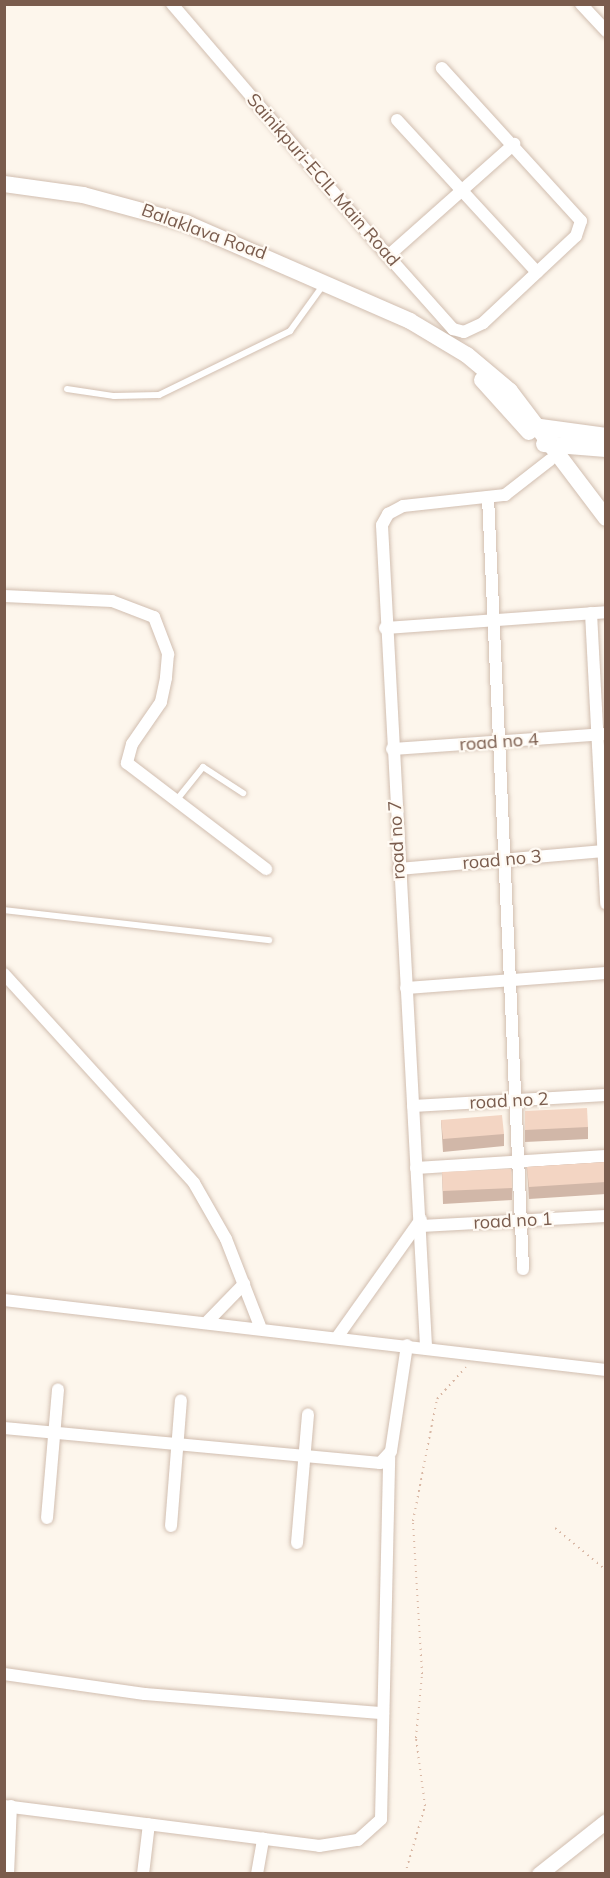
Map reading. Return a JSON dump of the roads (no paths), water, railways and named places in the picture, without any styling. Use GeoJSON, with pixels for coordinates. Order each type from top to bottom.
{"type":"FeatureCollection","features":[{"type":"Feature","properties":{"kind":"main road","name":"Balaklava Road"},"geometry":{"type":"LineString","coordinates":[[4,183],[137,207],[235,242],[325,283],[392,316],[396,324],[482,379],[531,426]]}},
{"type":"Feature","properties":{"kind":"main road"},"geometry":{"type":"LineString","coordinates":[[531,426],[606,436]]}},
{"type":"Feature","properties":{"kind":"main road"},"geometry":{"type":"LineString","coordinates":[[531,426],[546,449],[606,520]]}},
{"type":"Feature","properties":{"kind":"main road"},"geometry":{"type":"LineString","coordinates":[[546,449],[606,449]]}},
{"type":"Feature","properties":{"kind":"street","name":"Sainikpuri-ECIL Main Road"},"geometry":{"type":"LineString","coordinates":[[172,4],[453,329],[470,331],[483,323],[537,272]]}},
{"type":"Feature","properties":{"kind":"street"},"geometry":{"type":"LineString","coordinates":[[581,4],[606,31]]}},
{"type":"Feature","properties":{"kind":"street"},"geometry":{"type":"LineString","coordinates":[[397,120],[537,272],[576,236],[581,221],[514,144],[442,68]]}},
{"type":"Feature","properties":{"kind":"street"},"geometry":{"type":"LineString","coordinates":[[388,256],[463,192],[514,144]]}},
{"type":"Feature","properties":{"kind":"street","name":"road no 7"},"geometry":{"type":"LineString","coordinates":[[426,1346],[421,1222],[416,1168],[381,538],[388,514],[403,506],[488,498],[512,492],[546,449]]}},
{"type":"Feature","properties":{"kind":"street"},"geometry":{"type":"LineString","coordinates":[[488,498],[524,1269]]}},
{"type":"Feature","properties":{"kind":"street"},"geometry":{"type":"LineString","coordinates":[[4,596],[112,601],[154,617],[168,654],[165,686],[161,702],[132,744],[126,763],[266,869]]}},
{"type":"Feature","properties":{"kind":"street"},"geometry":{"type":"LineString","coordinates":[[385,628],[606,612]]}},
{"type":"Feature","properties":{"kind":"street"},"geometry":{"type":"LineString","coordinates":[[591,613],[601,735],[606,904]]}},
{"type":"Feature","properties":{"kind":"street","name":"road no 4"},"geometry":{"type":"LineString","coordinates":[[392,749],[601,735]]}},
{"type":"Feature","properties":{"kind":"street","name":"road no 3"},"geometry":{"type":"LineString","coordinates":[[399,869],[604,851]]}},
{"type":"Feature","properties":{"kind":"street"},"geometry":{"type":"LineString","coordinates":[[406,988],[606,973]]}},
{"type":"Feature","properties":{"kind":"street"},"geometry":{"type":"LineString","coordinates":[[4,974],[194,1183],[244,1284],[260,1326]]}},
{"type":"Feature","properties":{"kind":"street","name":"road no 2"},"geometry":{"type":"LineString","coordinates":[[413,1107],[606,1095]]}},
{"type":"Feature","properties":{"kind":"street"},"geometry":{"type":"LineString","coordinates":[[416,1168],[606,1156]]}},
{"type":"Feature","properties":{"kind":"street","name":"road no 1"},"geometry":{"type":"LineString","coordinates":[[421,1222],[606,1216]]}},
{"type":"Feature","properties":{"kind":"street"},"geometry":{"type":"LineString","coordinates":[[338,1336],[421,1222]]}},
{"type":"Feature","properties":{"kind":"street"},"geometry":{"type":"LineString","coordinates":[[208,1321],[244,1284]]}},
{"type":"Feature","properties":{"kind":"street"},"geometry":{"type":"LineString","coordinates":[[4,1300],[260,1326],[606,1370]]}},
{"type":"Feature","properties":{"kind":"street"},"geometry":{"type":"LineString","coordinates":[[8,1874],[8,1806],[319,1846],[358,1840],[381,1819],[389,1457],[408,1345]]}},
{"type":"Feature","properties":{"kind":"street"},"geometry":{"type":"LineString","coordinates":[[47,1518],[58,1389]]}},
{"type":"Feature","properties":{"kind":"street"},"geometry":{"type":"LineString","coordinates":[[171,1526],[181,1400]]}},
{"type":"Feature","properties":{"kind":"street"},"geometry":{"type":"LineString","coordinates":[[297,1543],[308,1414]]}},
{"type":"Feature","properties":{"kind":"street"},"geometry":{"type":"LineString","coordinates":[[4,1428],[304,1454],[380,1463],[389,1457]]}},
{"type":"Feature","properties":{"kind":"street"},"geometry":{"type":"LineString","coordinates":[[4,1674],[145,1694],[383,1713]]}},
{"type":"Feature","properties":{"kind":"street"},"geometry":{"type":"LineString","coordinates":[[539,1874],[606,1821]]}},
{"type":"Feature","properties":{"kind":"street"},"geometry":{"type":"LineString","coordinates":[[143,1874],[149,1824]]}},
{"type":"Feature","properties":{"kind":"street"},"geometry":{"type":"LineString","coordinates":[[257,1874],[263,1839]]}},
{"type":"Feature","properties":{"kind":"lane"},"geometry":{"type":"LineString","coordinates":[[68,389],[114,396],[159,395],[290,331],[325,283]]}},
{"type":"Feature","properties":{"kind":"lane"},"geometry":{"type":"LineString","coordinates":[[175,802],[203,767],[243,792]]}},
{"type":"Feature","properties":{"kind":"lane"},"geometry":{"type":"LineString","coordinates":[[4,910],[269,940]]}}]}
